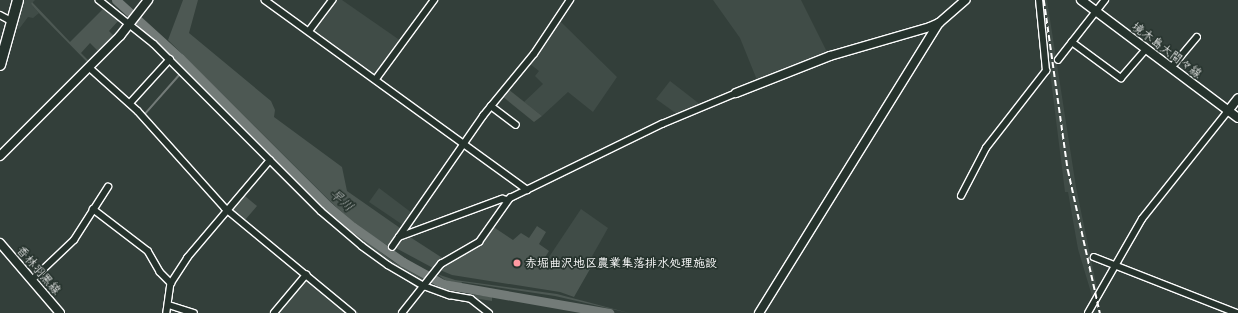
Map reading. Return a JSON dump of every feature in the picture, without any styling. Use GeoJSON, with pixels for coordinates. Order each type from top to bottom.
{"type":"FeatureCollection","features":[{"type":"Feature","properties":{"kind":"highway"},"geometry":{"type":"LineString","coordinates":[[0,65],[18,0]]}},
{"type":"Feature","properties":{"kind":"street"},"geometry":{"type":"LineString","coordinates":[[99,0],[131,24],[170,59],[321,211],[362,246],[401,273],[449,295],[471,299],[489,313]]}},
{"type":"Feature","properties":{"kind":"street"},"geometry":{"type":"LineString","coordinates":[[0,156],[90,68],[131,24],[148,0]]}},
{"type":"Feature","properties":{"kind":"street"},"geometry":{"type":"LineString","coordinates":[[265,0],[376,79],[527,190]]}},
{"type":"Feature","properties":{"kind":"street"},"geometry":{"type":"LineString","coordinates":[[309,32],[332,0]]}},
{"type":"Feature","properties":{"kind":"street"},"geometry":{"type":"LineString","coordinates":[[376,79],[434,0]]}},
{"type":"Feature","properties":{"kind":"street"},"geometry":{"type":"LineString","coordinates":[[392,247],[464,143],[491,106],[534,54],[570,0]]}},
{"type":"Feature","properties":{"kind":"street"},"geometry":{"type":"LineString","coordinates":[[759,313],[939,23],[965,0]]}},
{"type":"Feature","properties":{"kind":"street"},"geometry":{"type":"LineString","coordinates":[[961,196],[986,148],[1046,71],[1039,0]]}},
{"type":"Feature","properties":{"kind":"street","name":"境木島大間々線"},"geometry":{"type":"LineString","coordinates":[[1081,0],[1238,118]]}},
{"type":"Feature","properties":{"kind":"street"},"geometry":{"type":"LineString","coordinates":[[1058,60],[1105,0]]}},
{"type":"Feature","properties":{"kind":"street"},"geometry":{"type":"LineString","coordinates":[[0,15],[13,22]]}},
{"type":"Feature","properties":{"kind":"street"},"geometry":{"type":"LineString","coordinates":[[402,313],[434,272],[445,261],[476,244],[507,200],[662,124],[736,93],[830,56],[939,23]]}},
{"type":"Feature","properties":{"kind":"street"},"geometry":{"type":"LineString","coordinates":[[1171,68],[1197,37]]}},
{"type":"Feature","properties":{"kind":"street"},"geometry":{"type":"LineString","coordinates":[[1072,42],[1121,78],[1146,49]]}},
{"type":"Feature","properties":{"kind":"street"},"geometry":{"type":"LineString","coordinates":[[130,104],[170,59]]}},
{"type":"Feature","properties":{"kind":"street"},"geometry":{"type":"LineString","coordinates":[[90,68],[130,104],[229,211],[352,313]]}},
{"type":"Feature","properties":{"kind":"street"},"geometry":{"type":"LineString","coordinates":[[1088,313],[1142,219],[1238,98]]}},
{"type":"Feature","properties":{"kind":"street"},"geometry":{"type":"LineString","coordinates":[[491,106],[516,125]]}},
{"type":"Feature","properties":{"kind":"street"},"geometry":{"type":"LineString","coordinates":[[167,313],[171,283],[188,258],[229,211],[270,160]]}},
{"type":"Feature","properties":{"kind":"street"},"geometry":{"type":"LineString","coordinates":[[32,280],[74,240],[108,187]]}},
{"type":"Feature","properties":{"kind":"street"},"geometry":{"type":"LineString","coordinates":[[399,238],[502,199],[507,200]]}},
{"type":"Feature","properties":{"kind":"street"},"geometry":{"type":"LineString","coordinates":[[93,209],[148,251],[160,272],[171,283]]}},
{"type":"Feature","properties":{"kind":"street","name":"香林羽黒線"},"geometry":{"type":"LineString","coordinates":[[0,243],[60,313]]}},
{"type":"Feature","properties":{"kind":"street"},"geometry":{"type":"LineString","coordinates":[[1094,257],[1237,313]]}},
{"type":"Feature","properties":{"kind":"street"},"geometry":{"type":"LineString","coordinates":[[274,313],[306,275]]}},
{"type":"Feature","properties":{"kind":"street"},"geometry":{"type":"LineString","coordinates":[[169,305],[194,313]]}},
{"type":"Feature","properties":{"kind":"shaded area"},"geometry":{"type":"Polygon","coordinates":[[[21,0],[35,0],[31,4],[39,13],[33,18],[28,17],[19,29],[15,26],[21,0]]]}},
{"type":"Feature","properties":{"kind":"shaded area"},"geometry":{"type":"Polygon","coordinates":[[[183,0],[198,0],[189,33],[271,101],[275,110],[274,117],[342,167],[347,191],[400,228],[390,247],[360,228],[334,205],[168,40],[183,0]]]}},
{"type":"Feature","properties":{"kind":"shaded area"},"geometry":{"type":"Polygon","coordinates":[[[335,0],[342,0],[401,41],[376,75],[313,30],[335,0]]]}},
{"type":"Feature","properties":{"kind":"shaded area"},"geometry":{"type":"Polygon","coordinates":[[[713,0],[801,0],[827,52],[757,80],[740,38],[713,0]]]}},
{"type":"Feature","properties":{"kind":"shaded area"},"geometry":{"type":"Polygon","coordinates":[[[1041,0],[1047,0],[1076,187],[1098,293],[1095,298],[1092,296],[1078,249],[1068,192],[1065,192],[1041,0]]]}},
{"type":"Feature","properties":{"kind":"shaded area"},"geometry":{"type":"Polygon","coordinates":[[[32,2],[70,42],[105,7],[120,19],[109,31],[115,37],[100,53],[90,43],[81,53],[91,63],[89,64],[39,13],[31,4],[32,2]]]}},
{"type":"Feature","properties":{"kind":"shaded area"},"geometry":{"type":"Polygon","coordinates":[[[560,21],[617,77],[593,112],[568,92],[542,116],[524,102],[543,84],[535,76],[539,71],[530,64],[560,21]]]}},
{"type":"Feature","properties":{"kind":"shaded area"},"geometry":{"type":"Polygon","coordinates":[[[670,81],[701,105],[677,114],[656,99],[670,81]]]}},
{"type":"Feature","properties":{"kind":"shaded area"},"geometry":{"type":"Polygon","coordinates":[[[508,89],[542,116],[534,122],[502,96],[508,89]]]}},
{"type":"Feature","properties":{"kind":"shaded area"},"geometry":{"type":"Polygon","coordinates":[[[250,135],[321,205],[392,261],[432,284],[460,293],[492,297],[492,301],[454,295],[429,287],[374,253],[321,209],[248,137],[250,135]]]}},
{"type":"Feature","properties":{"kind":"shaded area"},"geometry":{"type":"Polygon","coordinates":[[[379,188],[412,213],[403,225],[369,202],[379,188]]]}},
{"type":"Feature","properties":{"kind":"shaded area"},"geometry":{"type":"Polygon","coordinates":[[[245,196],[257,206],[245,220],[233,210],[245,196]]]}},
{"type":"Feature","properties":{"kind":"shaded area"},"geometry":{"type":"Polygon","coordinates":[[[581,209],[608,228],[586,267],[547,260],[581,209]]]}},
{"type":"Feature","properties":{"kind":"shaded area"},"geometry":{"type":"Polygon","coordinates":[[[492,226],[513,240],[521,233],[529,238],[537,226],[546,232],[539,244],[549,251],[544,259],[590,269],[574,297],[560,292],[452,275],[440,270],[445,264],[479,245],[492,226]]]}},
{"type":"Feature","properties":{"kind":"shaded area"},"geometry":{"type":"Polygon","coordinates":[[[410,237],[444,259],[433,268],[394,247],[399,242],[410,237]]]}},
{"type":"Feature","properties":{"kind":"shaded area"},"geometry":{"type":"Polygon","coordinates":[[[437,274],[455,280],[557,294],[629,313],[555,296],[462,282],[461,284],[445,280],[437,274]]]}},
{"type":"Feature","properties":{"kind":"shaded area"},"geometry":{"type":"Polygon","coordinates":[[[307,279],[349,313],[278,313],[307,279]]]}},
{"type":"Feature","properties":{"kind":"waterway","name":"早川"},"geometry":{"type":"LineString","coordinates":[[116,0],[180,58],[329,207],[353,227],[403,262],[443,284],[609,313]]}},
{"type":"Feature","properties":{"kind":"waterway"},"geometry":{"type":"LineString","coordinates":[[145,114],[181,73]]}},
{"type":"Feature","properties":{"kind":"waterway"},"geometry":{"type":"LineString","coordinates":[[170,142],[227,206]]}},
{"type":"Feature","properties":{"kind":"waterway"},"geometry":{"type":"LineString","coordinates":[[270,165],[319,214],[341,232]]}},
{"type":"Feature","properties":{"kind":"waterway"},"geometry":{"type":"LineString","coordinates":[[364,251],[418,287]]}},
{"type":"Feature","properties":{"kind":"waterway"},"geometry":{"type":"LineString","coordinates":[[285,254],[357,313]]}},
{"type":"Feature","properties":{"kind":"waterway"},"geometry":{"type":"LineString","coordinates":[[426,290],[431,292]]}},
{"type":"Feature","properties":{"kind":"railway"},"geometry":{"type":"LineString","coordinates":[[1044,0],[1068,170],[1100,313]]}},
{"type":"Feature","properties":{"kind":"place","name":"赤堀曲沢地区農業集落排水処理施設"},"geometry":{"type":"Point","coordinates":[517,263]}}]}
